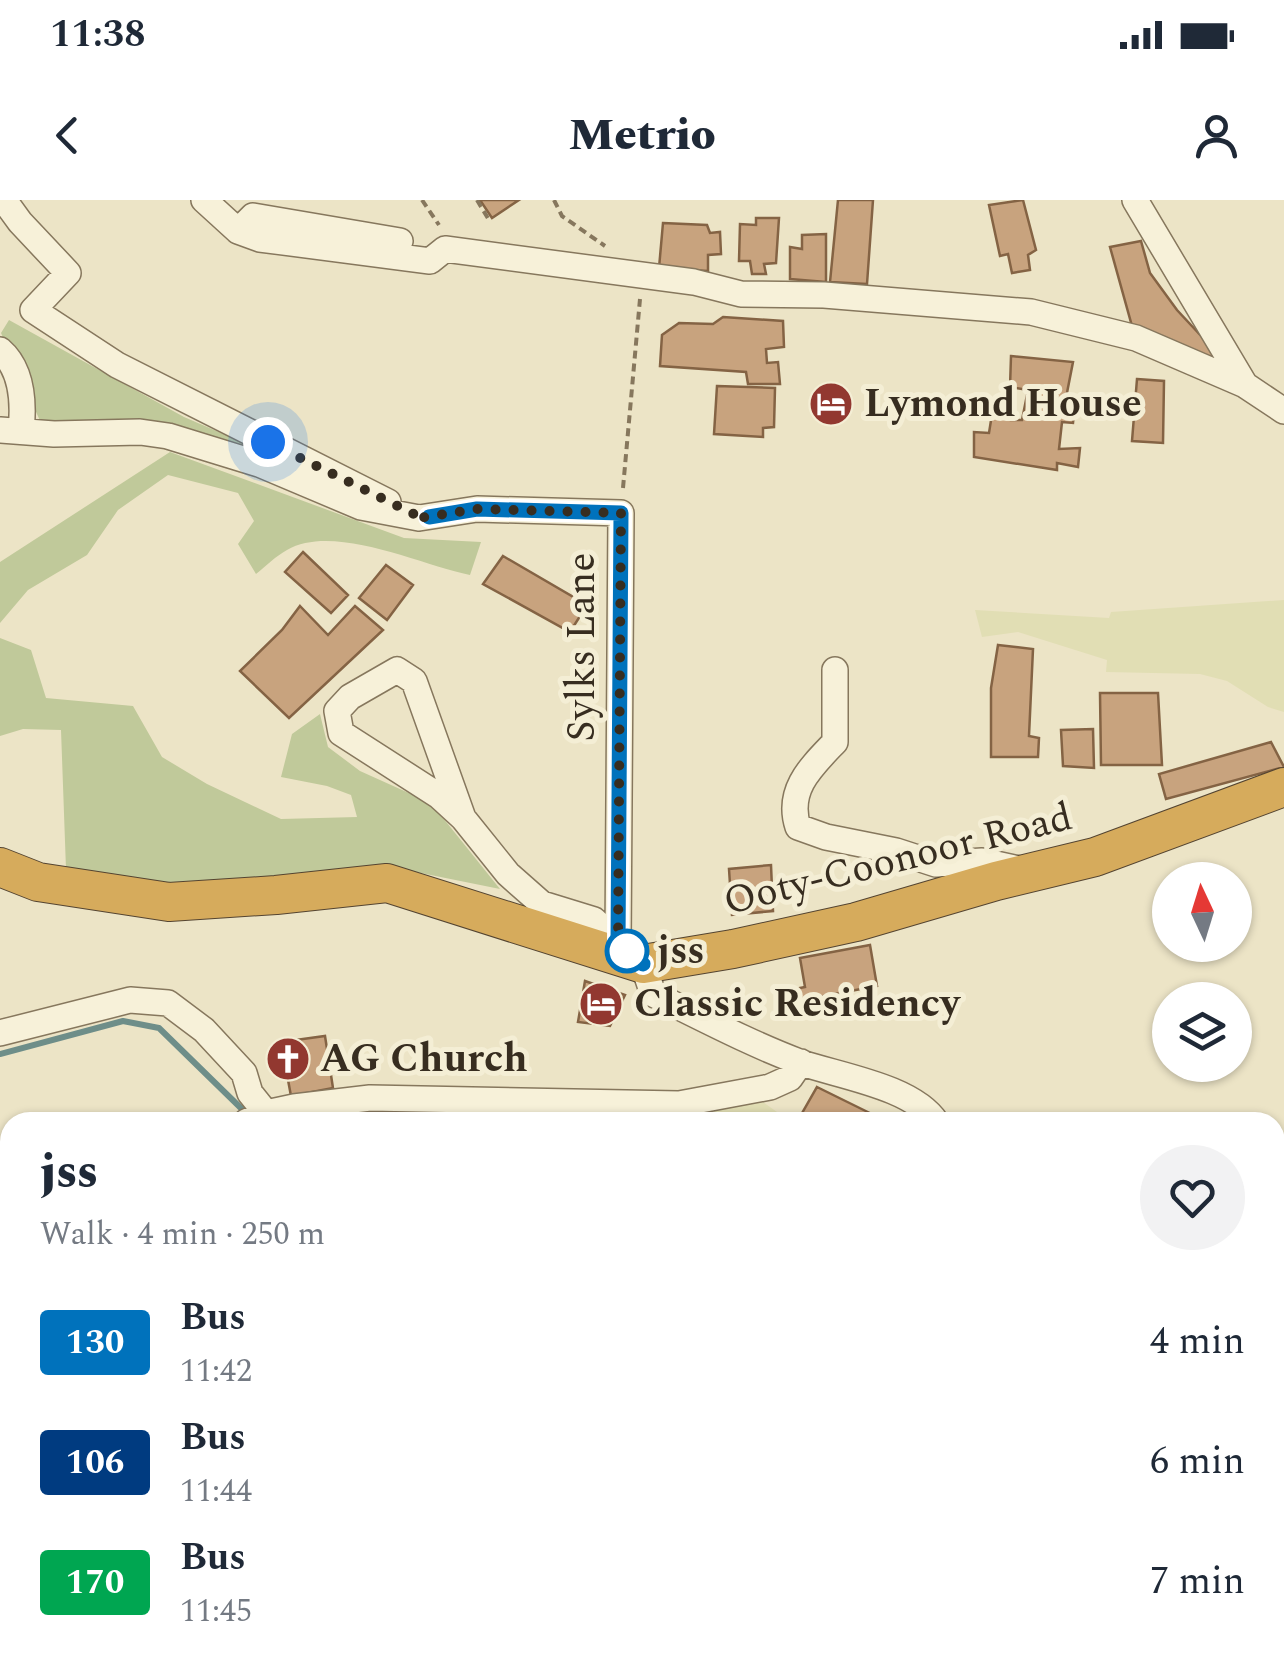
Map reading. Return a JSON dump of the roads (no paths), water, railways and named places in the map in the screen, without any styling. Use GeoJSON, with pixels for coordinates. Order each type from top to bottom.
{"type":"FeatureCollection","features":[{"type":"Feature","properties":{"kind":"highway","name":"Ooty-Coonoor Road"},"geometry":{"type":"LineString","coordinates":[[0,868],[38,882],[168,902],[276,896],[387,883],[630,953],[733,949],[856,922],[1096,857],[1284,787]]}},
{"type":"Feature","properties":{"kind":"street"},"geometry":{"type":"LineString","coordinates":[[4,200],[68,273],[33,310],[116,366],[424,518]]}},
{"type":"Feature","properties":{"kind":"street"},"geometry":{"type":"LineString","coordinates":[[204,200],[238,231],[260,239],[430,261],[445,249],[694,282],[741,294],[824,295],[1031,312],[1136,338],[1246,385],[1284,412]]}},
{"type":"Feature","properties":{"kind":"street"},"geometry":{"type":"LineString","coordinates":[[1135,200],[1246,385]]}},
{"type":"Feature","properties":{"kind":"street"},"geometry":{"type":"LineString","coordinates":[[0,350],[11,363],[24,400],[7,432]]}},
{"type":"Feature","properties":{"kind":"street","name":"Sylks Lane"},"geometry":{"type":"LineString","coordinates":[[7,432],[140,432],[168,436],[258,464],[361,507],[424,518],[477,509],[621,513],[630,953]]}},
{"type":"Feature","properties":{"kind":"street"},"geometry":{"type":"LineString","coordinates":[[463,818],[414,681],[396,670],[350,697],[337,711],[341,734],[422,782],[463,818],[508,874],[542,904],[594,920],[630,953],[653,994],[801,1062],[872,1084],[915,1103],[925,1112]]}},
{"type":"Feature","properties":{"kind":"street"},"geometry":{"type":"LineString","coordinates":[[835,670],[835,742],[798,784],[794,813],[798,827],[936,864],[982,861],[1034,872]]}},
{"type":"Feature","properties":{"kind":"street"},"geometry":{"type":"LineString","coordinates":[[0,1033],[130,1000],[168,1003],[204,1030],[244,1073],[255,1112]]}},
{"type":"Feature","properties":{"kind":"street"},"geometry":{"type":"LineString","coordinates":[[290,1112],[370,1098],[680,1104],[770,1087],[790,1078],[801,1062]]}},
{"type":"Feature","properties":{"kind":"waterway"},"geometry":{"type":"LineString","coordinates":[[0,1054],[123,1021],[159,1028],[245,1112]]}},
{"type":"Feature","properties":{"kind":"place","name":"Lymond House"},"geometry":{"type":"Point","coordinates":[831,404]}},
{"type":"Feature","properties":{"kind":"place","name":"jss"},"geometry":{"type":"Point","coordinates":[627,951]}},
{"type":"Feature","properties":{"kind":"place","name":"Classic Residency"},"geometry":{"type":"Point","coordinates":[601,1004]}},
{"type":"Feature","properties":{"kind":"place","name":"AG Church"},"geometry":{"type":"Point","coordinates":[288,1059]}}]}
